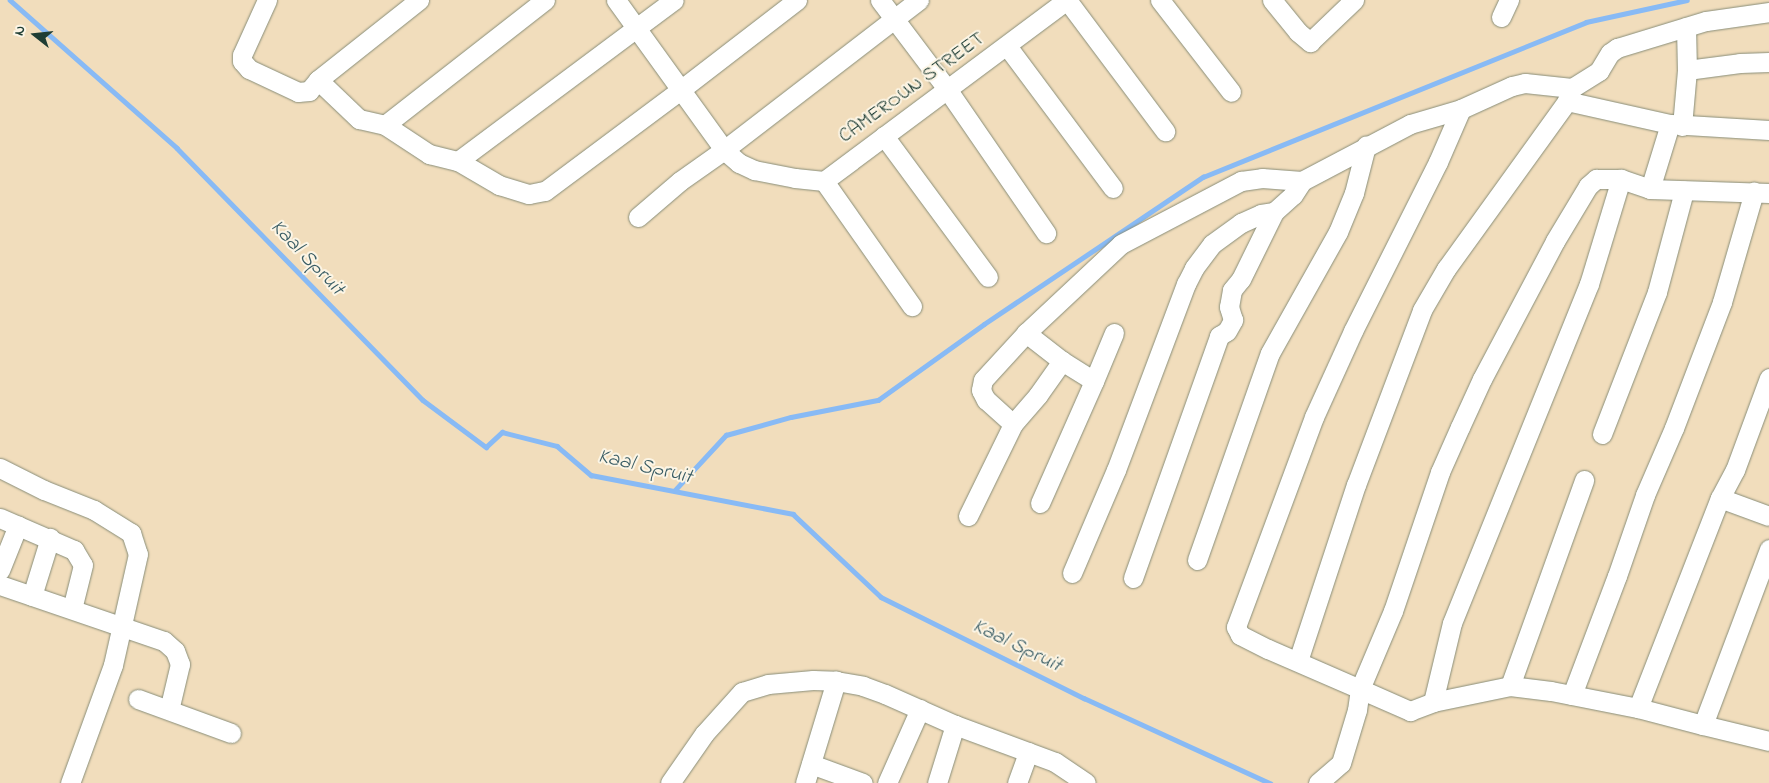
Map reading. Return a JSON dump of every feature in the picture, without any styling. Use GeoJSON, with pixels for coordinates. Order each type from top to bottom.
{"type":"FeatureCollection","features":[{"type":"Feature","properties":{"kind":"street"},"geometry":{"type":"LineString","coordinates":[[268,0],[242,54],[242,61],[249,69],[298,92],[309,91],[318,80],[419,0]]}},
{"type":"Feature","properties":{"kind":"street"},"geometry":{"type":"LineString","coordinates":[[385,125],[545,0]]}},
{"type":"Feature","properties":{"kind":"street"},"geometry":{"type":"LineString","coordinates":[[616,0],[679,91],[724,150],[739,163],[754,170],[824,181],[912,306]]}},
{"type":"Feature","properties":{"kind":"street"},"geometry":{"type":"LineString","coordinates":[[458,162],[674,0]]}},
{"type":"Feature","properties":{"kind":"street"},"geometry":{"type":"LineString","coordinates":[[318,80],[359,119],[385,125],[429,154],[458,162],[499,185],[521,193],[538,193],[545,190],[679,91],[797,0]]}},
{"type":"Feature","properties":{"kind":"street"},"geometry":{"type":"LineString","coordinates":[[880,0],[947,89],[1046,233]]}},
{"type":"Feature","properties":{"kind":"street"},"geometry":{"type":"LineString","coordinates":[[638,217],[680,182],[919,0]]}},
{"type":"Feature","properties":{"kind":"street"},"geometry":{"type":"LineString","coordinates":[[1067,0],[1165,131]]}},
{"type":"Feature","properties":{"kind":"street","name":"CAMEROUN STREET"},"geometry":{"type":"LineString","coordinates":[[824,181],[1067,0]]}},
{"type":"Feature","properties":{"kind":"street"},"geometry":{"type":"LineString","coordinates":[[1160,0],[1231,92]]}},
{"type":"Feature","properties":{"kind":"street"},"geometry":{"type":"LineString","coordinates":[[1272,0],[1298,32],[1310,42],[1354,0]]}},
{"type":"Feature","properties":{"kind":"street"},"geometry":{"type":"LineString","coordinates":[[1501,17],[1509,0]]}},
{"type":"Feature","properties":{"kind":"street"},"geometry":{"type":"LineString","coordinates":[[1298,661],[1356,485],[1422,310],[1446,269],[1570,94],[1598,71],[1613,50],[1706,22],[1769,12]]}},
{"type":"Feature","properties":{"kind":"street"},"geometry":{"type":"LineString","coordinates":[[1650,189],[1676,124],[1687,70],[1686,27]]}},
{"type":"Feature","properties":{"kind":"street"},"geometry":{"type":"LineString","coordinates":[[1007,46],[1113,188]]}},
{"type":"Feature","properties":{"kind":"street"},"geometry":{"type":"LineString","coordinates":[[1687,70],[1740,63],[1769,62]]}},
{"type":"Feature","properties":{"kind":"street"},"geometry":{"type":"LineString","coordinates":[[1133,578],[1219,336],[1226,331],[1234,320],[1229,306],[1232,290],[1241,279],[1274,212],[1293,195],[1302,181],[1410,124],[1461,109],[1512,86],[1525,83],[1676,124],[1769,130]]}},
{"type":"Feature","properties":{"kind":"street"},"geometry":{"type":"LineString","coordinates":[[1461,109],[1438,162],[1353,331],[1314,417],[1237,622],[1236,630],[1240,635],[1410,711],[1433,702],[1510,686],[1572,695],[1638,708],[1769,741]]}},
{"type":"Feature","properties":{"kind":"street"},"geometry":{"type":"LineString","coordinates":[[884,136],[988,277]]}},
{"type":"Feature","properties":{"kind":"street"},"geometry":{"type":"LineString","coordinates":[[1197,560],[1270,353],[1338,232],[1354,193],[1366,146]]}},
{"type":"Feature","properties":{"kind":"street"},"geometry":{"type":"LineString","coordinates":[[1013,424],[990,405],[981,390],[983,380],[1026,334],[1121,244],[1241,181],[1262,178],[1302,181]]}},
{"type":"Feature","properties":{"kind":"street"},"geometry":{"type":"LineString","coordinates":[[1318,783],[1340,763],[1357,710],[1360,689],[1393,611],[1440,472],[1482,380],[1555,241],[1588,186],[1596,179],[1622,179],[1650,189],[1761,192],[1722,302],[1674,428],[1645,495],[1572,695]]}},
{"type":"Feature","properties":{"kind":"street"},"geometry":{"type":"LineString","coordinates":[[1433,702],[1452,623],[1589,284],[1622,179]]}},
{"type":"Feature","properties":{"kind":"street"},"geometry":{"type":"LineString","coordinates":[[1602,434],[1657,292],[1684,191]]}},
{"type":"Feature","properties":{"kind":"street"},"geometry":{"type":"LineString","coordinates":[[1072,573],[1120,462],[1186,284],[1194,268],[1212,244],[1241,224],[1261,214],[1274,212]]}},
{"type":"Feature","properties":{"kind":"street"},"geometry":{"type":"LineString","coordinates":[[1040,503],[1114,333]]}},
{"type":"Feature","properties":{"kind":"street"},"geometry":{"type":"LineString","coordinates":[[1026,334],[1062,361],[1094,380]]}},
{"type":"Feature","properties":{"kind":"street"},"geometry":{"type":"LineString","coordinates":[[968,516],[1013,424],[1038,395],[1062,361]]}},
{"type":"Feature","properties":{"kind":"street"},"geometry":{"type":"LineString","coordinates":[[1638,708],[1720,498],[1735,470],[1769,378]]}},
{"type":"Feature","properties":{"kind":"street"},"geometry":{"type":"LineString","coordinates":[[0,468],[44,490],[94,510],[131,534],[138,554],[113,665],[70,783]]}},
{"type":"Feature","properties":{"kind":"street"},"geometry":{"type":"LineString","coordinates":[[1510,686],[1584,480]]}},
{"type":"Feature","properties":{"kind":"street"},"geometry":{"type":"LineString","coordinates":[[1720,498],[1769,516]]}},
{"type":"Feature","properties":{"kind":"street"},"geometry":{"type":"LineString","coordinates":[[0,518],[74,550],[83,566],[72,609]]}},
{"type":"Feature","properties":{"kind":"street"},"geometry":{"type":"LineString","coordinates":[[0,570],[18,526]]}},
{"type":"Feature","properties":{"kind":"street"},"geometry":{"type":"LineString","coordinates":[[32,596],[50,538]]}},
{"type":"Feature","properties":{"kind":"street"},"geometry":{"type":"LineString","coordinates":[[1703,725],[1769,550]]}},
{"type":"Feature","properties":{"kind":"street"},"geometry":{"type":"LineString","coordinates":[[0,584],[164,641],[175,651],[180,664],[169,710]]}},
{"type":"Feature","properties":{"kind":"street"},"geometry":{"type":"LineString","coordinates":[[670,783],[704,734],[742,692],[754,686],[790,681],[836,681],[863,686],[954,725],[1055,762],[1086,783]]}},
{"type":"Feature","properties":{"kind":"street"},"geometry":{"type":"LineString","coordinates":[[805,783],[836,681]]}},
{"type":"Feature","properties":{"kind":"street"},"geometry":{"type":"LineString","coordinates":[[138,699],[231,733]]}},
{"type":"Feature","properties":{"kind":"street"},"geometry":{"type":"LineString","coordinates":[[887,783],[920,709]]}},
{"type":"Feature","properties":{"kind":"street"},"geometry":{"type":"LineString","coordinates":[[937,783],[954,725]]}},
{"type":"Feature","properties":{"kind":"street"},"geometry":{"type":"LineString","coordinates":[[1017,783],[1028,752]]}},
{"type":"Feature","properties":{"kind":"street"},"geometry":{"type":"LineString","coordinates":[[811,764],[863,783]]}},
{"type":"Feature","properties":{"kind":"waterway","name":"Kaal Spruit"},"geometry":{"type":"LineString","coordinates":[[10,0],[177,148],[423,400],[486,447],[502,432],[557,446],[591,475],[793,514],[881,597],[1084,698],[1270,783]]}},
{"type":"Feature","properties":{"kind":"waterway"},"geometry":{"type":"LineString","coordinates":[[675,490],[726,435],[791,417],[878,400],[984,324],[1203,177],[1586,22],[1687,0]]}}]}
